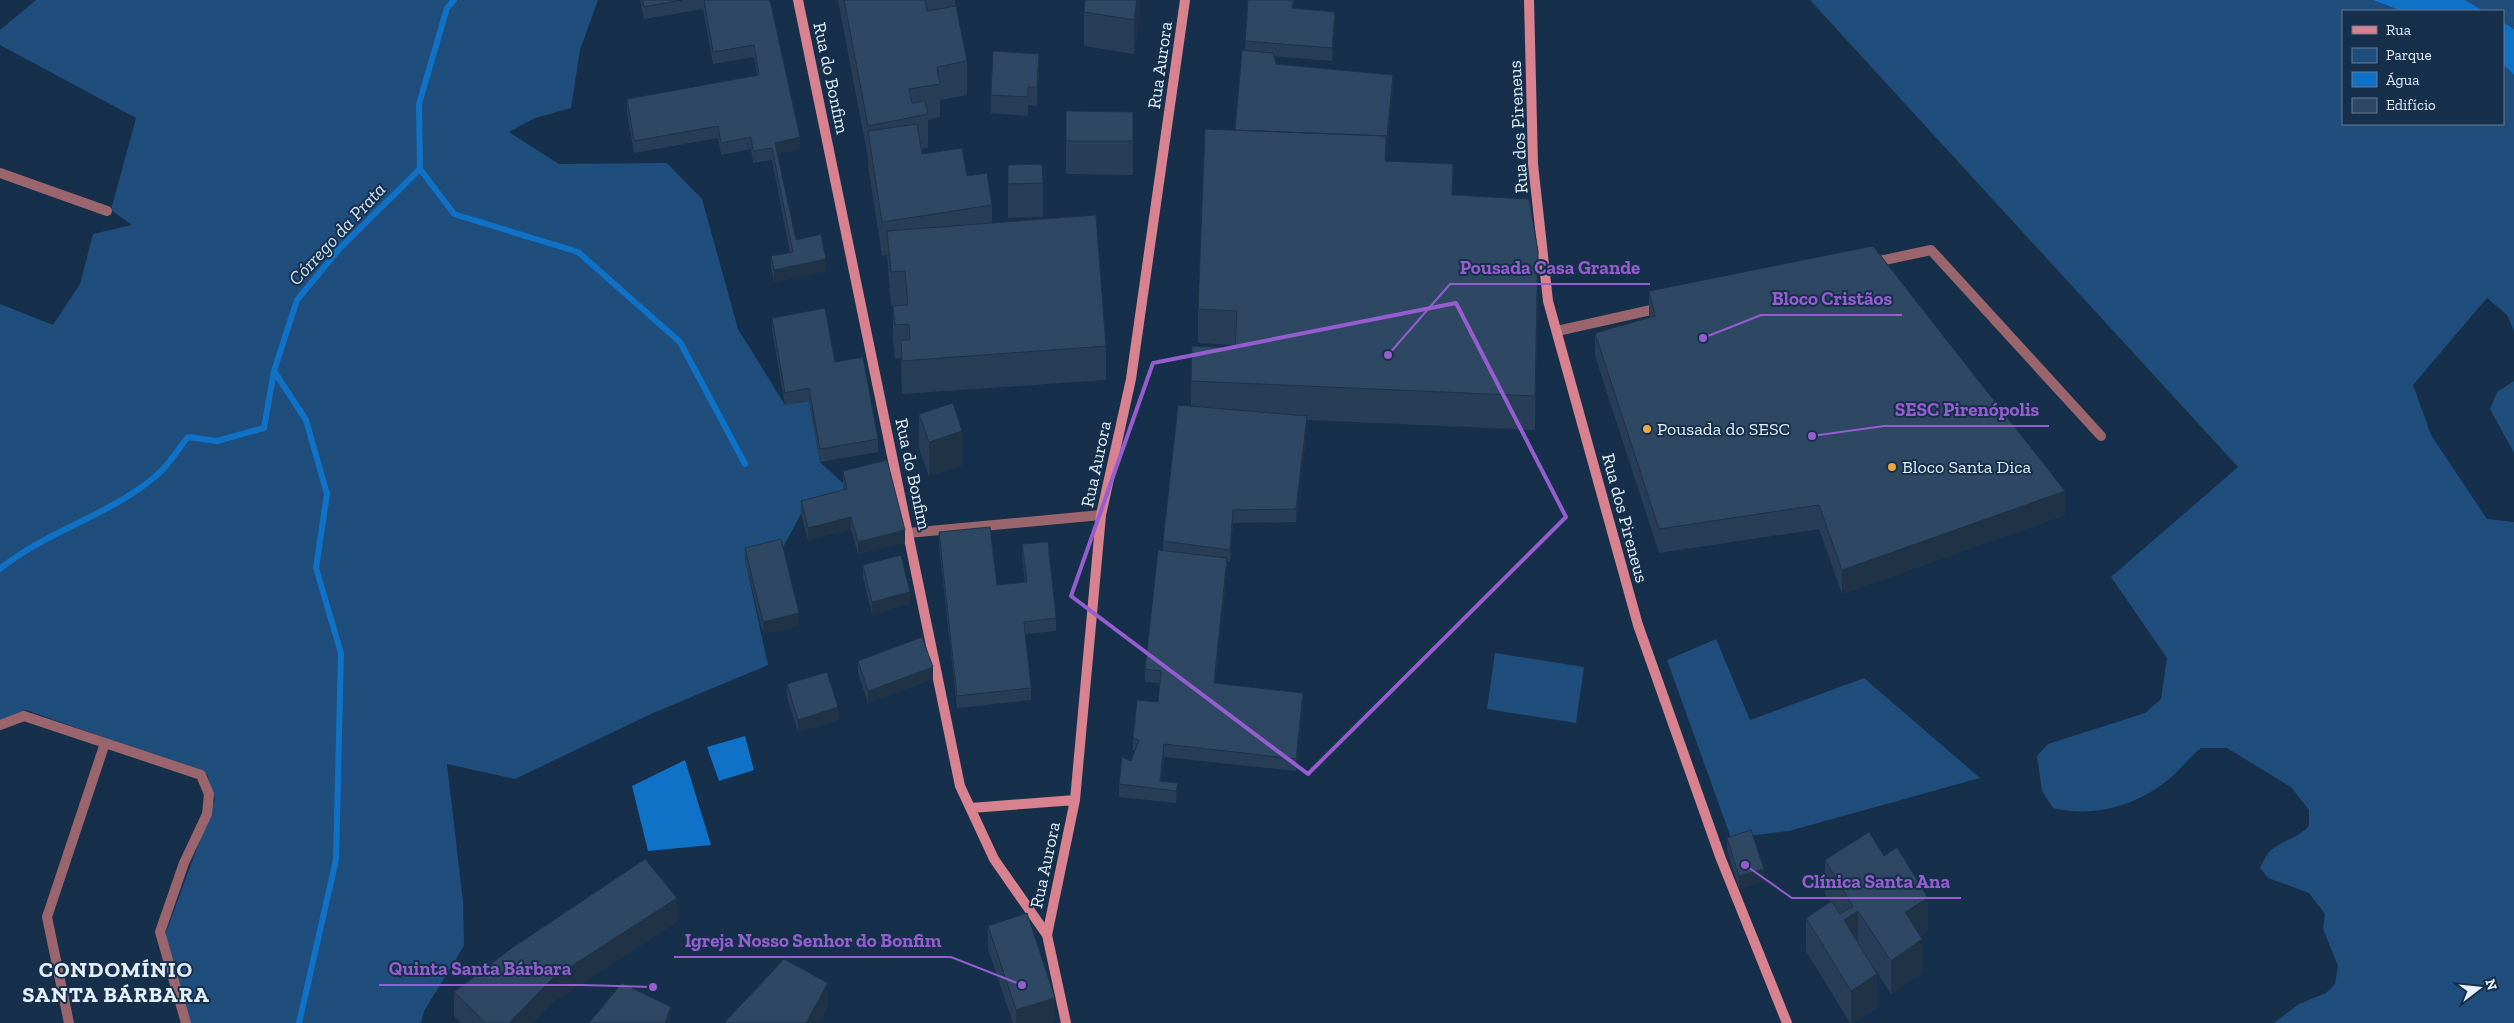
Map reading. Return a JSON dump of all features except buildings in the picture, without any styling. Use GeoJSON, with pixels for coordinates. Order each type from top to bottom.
{"type":"FeatureCollection","features":[{"type":"Feature","properties":{"kind":"main road","name":"Rua do Bonfim"},"geometry":{"type":"LineString","coordinates":[[798,0],[960,786],[994,859],[1047,935]]}},
{"type":"Feature","properties":{"kind":"main road","name":"Rua Aurora"},"geometry":{"type":"LineString","coordinates":[[1047,935],[1075,800],[1101,515],[1131,379],[1185,0]]}},
{"type":"Feature","properties":{"kind":"main road","name":"Rua dos Pireneus"},"geometry":{"type":"LineString","coordinates":[[1530,0],[1533,164],[1548,301],[1638,625],[1721,859],[1787,1023]]}},
{"type":"Feature","properties":{"kind":"main road"},"geometry":{"type":"LineString","coordinates":[[971,808],[1075,800]]}},
{"type":"Feature","properties":{"kind":"main road"},"geometry":{"type":"LineString","coordinates":[[1047,935],[1066,1023]]}},
{"type":"Feature","properties":{"kind":"street"},"geometry":{"type":"LineString","coordinates":[[0,173],[108,211]]}},
{"type":"Feature","properties":{"kind":"street"},"geometry":{"type":"LineString","coordinates":[[1864,264],[1931,250],[2100,436]]}},
{"type":"Feature","properties":{"kind":"street"},"geometry":{"type":"LineString","coordinates":[[1557,331],[1672,306]]}},
{"type":"Feature","properties":{"kind":"street"},"geometry":{"type":"LineString","coordinates":[[908,533],[1101,515]]}},
{"type":"Feature","properties":{"kind":"street"},"geometry":{"type":"LineString","coordinates":[[0,725],[24,716],[201,775],[209,794],[207,814],[184,864],[160,932],[186,1023]]}},
{"type":"Feature","properties":{"kind":"street"},"geometry":{"type":"LineString","coordinates":[[69,1023],[47,917],[105,743]]}},
{"type":"Feature","properties":{"kind":"highlighted area"},"geometry":{"type":"Polygon","coordinates":[[[1456,303],[1566,517],[1308,774],[1071,596],[1153,363],[1456,303]]]}},
{"type":"Feature","properties":{"kind":"green space"},"geometry":{"type":"Polygon","coordinates":[[[36,0],[598,0],[580,50],[571,108],[535,118],[509,132],[559,164],[667,163],[702,199],[738,329],[785,405],[809,401],[820,462],[843,483],[847,502],[801,514],[781,551],[745,560],[768,665],[653,713],[515,779],[447,764],[463,902],[464,946],[424,1011],[421,1023],[191,1023],[165,935],[215,799],[207,774],[26,710],[0,722],[0,304],[53,325],[80,284],[93,234],[132,225],[111,210],[136,118],[0,45],[0,30],[36,0]]]}},
{"type":"Feature","properties":{"kind":"green space"},"geometry":{"type":"Polygon","coordinates":[[[1810,0],[2373,0],[2398,10],[2342,10],[2342,125],[2504,125],[2504,65],[2514,75],[2514,331],[2507,315],[2487,298],[2413,385],[2431,435],[2487,519],[2514,522],[2514,1023],[2274,1023],[2299,1004],[2326,993],[2335,984],[2338,966],[2323,929],[2325,914],[2309,893],[2268,878],[2260,868],[2267,855],[2273,849],[2300,834],[2309,826],[2309,810],[2291,787],[2227,748],[2201,748],[2168,780],[2155,789],[2128,803],[2113,807],[2083,812],[2053,808],[2042,791],[2037,756],[2048,744],[2145,713],[2161,699],[2167,658],[2111,577],[2238,467],[1810,0]]]}},
{"type":"Feature","properties":{"kind":"green space"},"geometry":{"type":"Polygon","coordinates":[[[2465,0],[2514,0],[2514,29],[2504,23],[2504,10],[2482,10],[2465,0]]]}},
{"type":"Feature","properties":{"kind":"green space"},"geometry":{"type":"Polygon","coordinates":[[[2514,381],[2514,453],[2490,409],[2497,392],[2514,381]]]}},
{"type":"Feature","properties":{"kind":"green space"},"geometry":{"type":"Polygon","coordinates":[[[1716,639],[1750,720],[1864,678],[1980,778],[1789,831],[1731,838],[1667,660],[1716,639]]]}},
{"type":"Feature","properties":{"kind":"green space"},"geometry":{"type":"Polygon","coordinates":[[[1495,653],[1584,667],[1576,723],[1487,709],[1495,653]]]}},
{"type":"Feature","properties":{"kind":"water"},"geometry":{"type":"Polygon","coordinates":[[[2373,0],[2465,0],[2482,10],[2398,10],[2373,0]]]}},
{"type":"Feature","properties":{"kind":"water"},"geometry":{"type":"Polygon","coordinates":[[[2504,23],[2514,29],[2514,75],[2504,65],[2504,23]]]}},
{"type":"Feature","properties":{"kind":"water"},"geometry":{"type":"Polygon","coordinates":[[[745,736],[754,770],[719,781],[707,747],[745,736]]]}},
{"type":"Feature","properties":{"kind":"water"},"geometry":{"type":"Polygon","coordinates":[[[685,760],[711,845],[648,851],[632,786],[685,760]]]}},
{"type":"Feature","properties":{"kind":"waterway","name":"Córrego da Prata"},"geometry":{"type":"LineString","coordinates":[[0,569],[18,555],[119,502],[139,489],[161,471],[188,437],[217,441],[264,428],[274,371],[297,300],[340,248],[420,169],[419,104],[447,8],[454,0]]}},
{"type":"Feature","properties":{"kind":"waterway"},"geometry":{"type":"LineString","coordinates":[[420,169],[454,214],[578,252],[680,342],[745,464]]}},
{"type":"Feature","properties":{"kind":"waterway"},"geometry":{"type":"LineString","coordinates":[[274,371],[306,420],[327,494],[316,568],[341,653],[336,860],[299,1023]]}},
{"type":"Feature","properties":{"kind":"place","name":"Bloco Cristãos"},"geometry":{"type":"Point","coordinates":[1703,338]}},
{"type":"Feature","properties":{"kind":"place","name":"Pousada Casa Grande"},"geometry":{"type":"Point","coordinates":[1388,355]}},
{"type":"Feature","properties":{"kind":"place","name":"Pousada do SESC"},"geometry":{"type":"Point","coordinates":[1647,429]}},
{"type":"Feature","properties":{"kind":"place","name":"SESC Pirenópolis"},"geometry":{"type":"Point","coordinates":[1812,436]}},
{"type":"Feature","properties":{"kind":"place","name":"Bloco Santa Dica"},"geometry":{"type":"Point","coordinates":[1892,467]}},
{"type":"Feature","properties":{"kind":"place","name":"Clínica Santa Ana"},"geometry":{"type":"Point","coordinates":[1745,865]}},
{"type":"Feature","properties":{"kind":"place","name":"Igreja Nosso Senhor do Bonfim"},"geometry":{"type":"Point","coordinates":[1022,985]}},
{"type":"Feature","properties":{"kind":"place","name":"Quinta Santa Bárbara"},"geometry":{"type":"Point","coordinates":[653,987]}},
{"type":"Feature","properties":{"kind":"district","name":"CONDOMÍNIO SANTA BÁRBARA"},"geometry":{"type":"Point","coordinates":[116,982]}}]}
